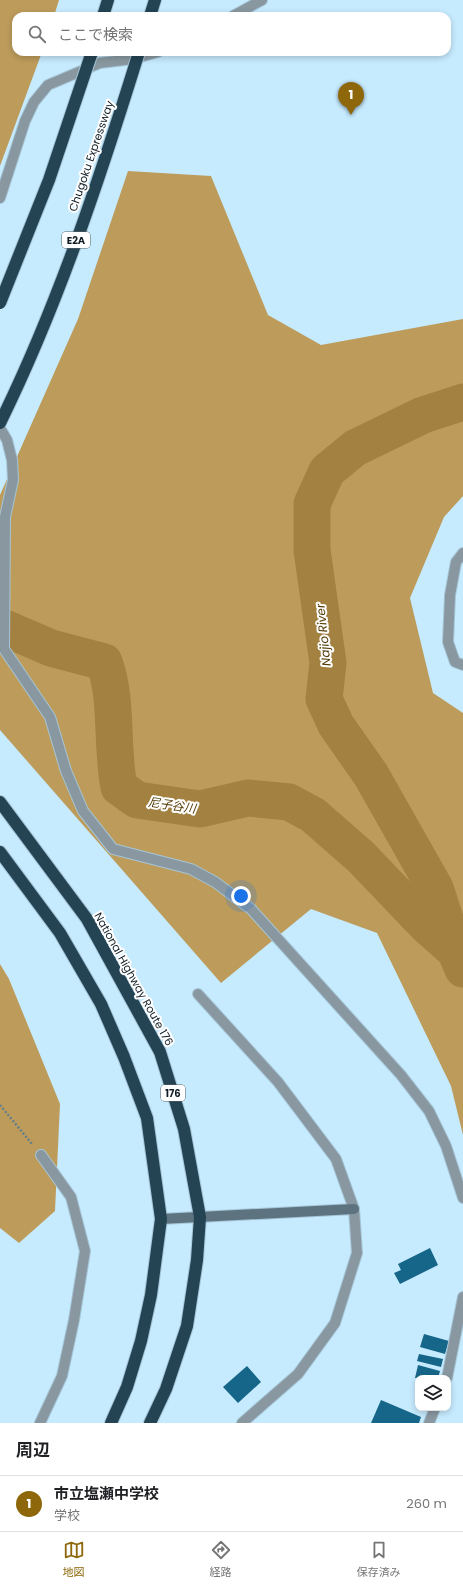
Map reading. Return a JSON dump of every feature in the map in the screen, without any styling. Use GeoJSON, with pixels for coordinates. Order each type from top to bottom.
{"type":"FeatureCollection","features":[{"type":"Feature","properties":{"kind":"highway"},"geometry":{"type":"LineString","coordinates":[[104,12],[108,0]]}},
{"type":"Feature","properties":{"kind":"highway"},"geometry":{"type":"LineString","coordinates":[[151,12],[155,0]]}},
{"type":"Feature","properties":{"kind":"highway"},"geometry":{"type":"LineString","coordinates":[[0,303],[49,180],[91,56]]}},
{"type":"Feature","properties":{"kind":"highway","name":"Chugoku Expressway"},"geometry":{"type":"LineString","coordinates":[[0,423],[52,304],[92,196],[138,56]]}},
{"type":"Feature","properties":{"kind":"highway","name":"National Highway Route 176"},"geometry":{"type":"LineString","coordinates":[[0,802],[87,919],[160,1052],[184,1129],[200,1217],[197,1260],[187,1326],[166,1389],[150,1423]]}},
{"type":"Feature","properties":{"kind":"highway"},"geometry":{"type":"LineString","coordinates":[[0,852],[60,933],[101,1004],[124,1057],[146,1118],[161,1219],[151,1295],[141,1341],[128,1386],[111,1423]]}},
{"type":"Feature","properties":{"kind":"street"},"geometry":{"type":"LineString","coordinates":[[240,12],[262,0]]}},
{"type":"Feature","properties":{"kind":"street"},"geometry":{"type":"LineString","coordinates":[[0,198],[25,121],[34,102],[48,85],[100,63],[133,59],[144,56]]}},
{"type":"Feature","properties":{"kind":"street"},"geometry":{"type":"LineString","coordinates":[[0,428],[7,440],[12,460],[13,480],[4,517],[4,649],[50,717],[66,771],[83,811],[114,849],[190,869],[215,882],[252,909],[401,1075],[429,1111],[446,1146],[463,1198]]}},
{"type":"Feature","properties":{"kind":"street"},"geometry":{"type":"LineString","coordinates":[[463,553],[456,562],[450,595],[448,642],[456,662],[463,665]]}},
{"type":"Feature","properties":{"kind":"street"},"geometry":{"type":"LineString","coordinates":[[198,994],[278,1082],[336,1158],[354,1209],[357,1252],[335,1323],[298,1374],[242,1423]]}},
{"type":"Feature","properties":{"kind":"street"},"geometry":{"type":"LineString","coordinates":[[40,1423],[62,1376],[74,1320],[85,1251],[71,1197],[41,1155]]}},
{"type":"Feature","properties":{"kind":"street"},"geometry":{"type":"LineString","coordinates":[[161,1219],[354,1209]]}},
{"type":"Feature","properties":{"kind":"street"},"geometry":{"type":"LineString","coordinates":[[448,1375],[463,1297]]}},
{"type":"Feature","properties":{"kind":"street"},"geometry":{"type":"LineString","coordinates":[[429,1423],[434,1411]]}},
{"type":"Feature","properties":{"kind":"path"},"geometry":{"type":"LineString","coordinates":[[0,1105],[41,1155]]}},
{"type":"Feature","properties":{"kind":"shaded area"},"geometry":{"type":"Polygon","coordinates":[[[0,0],[59,0],[55,12],[12,12],[12,56],[41,56],[0,166],[0,0]]]}},
{"type":"Feature","properties":{"kind":"shaded area"},"geometry":{"type":"Polygon","coordinates":[[[128,171],[211,176],[268,315],[321,345],[463,319],[463,496],[444,517],[410,598],[433,693],[463,713],[463,1135],[451,1086],[377,933],[311,909],[221,983],[0,730],[0,495],[78,319],[128,171]]]}},
{"type":"Feature","properties":{"kind":"shaded area"},"geometry":{"type":"Polygon","coordinates":[[[0,964],[9,979],[60,1104],[55,1211],[19,1243],[0,1228],[0,964]]]}},
{"type":"Feature","properties":{"kind":"building"},"geometry":{"type":"Polygon","coordinates":[[[430,1248],[438,1265],[400,1284],[394,1273],[401,1270],[398,1264],[430,1248]]]}},
{"type":"Feature","properties":{"kind":"building"},"geometry":{"type":"Polygon","coordinates":[[[424,1334],[449,1341],[445,1354],[420,1347],[424,1334]]]}},
{"type":"Feature","properties":{"kind":"building"},"geometry":{"type":"Polygon","coordinates":[[[419,1354],[443,1359],[441,1367],[417,1361],[419,1354]]]}},
{"type":"Feature","properties":{"kind":"building"},"geometry":{"type":"Polygon","coordinates":[[[418,1365],[440,1371],[439,1375],[416,1375],[418,1365]]]}},
{"type":"Feature","properties":{"kind":"building"},"geometry":{"type":"Polygon","coordinates":[[[247,1366],[261,1382],[238,1403],[223,1387],[247,1366]]]}},
{"type":"Feature","properties":{"kind":"building"},"geometry":{"type":"Polygon","coordinates":[[[381,1400],[421,1417],[419,1423],[371,1423],[381,1400]]]}},
{"type":"Feature","properties":{"kind":"waterway","name":"Najio River"},"geometry":{"type":"LineString","coordinates":[[463,402],[423,415],[355,448],[327,471],[312,504],[312,550],[328,663],[324,699],[336,725],[371,775],[435,888],[455,950],[463,969]]}},
{"type":"Feature","properties":{"kind":"waterway","name":"尼子谷川"},"geometry":{"type":"LineString","coordinates":[[0,626],[51,648],[104,662],[113,707],[115,756],[119,787],[137,800],[200,809],[248,798],[289,802],[313,815],[361,857],[426,925],[454,950]]}},
{"type":"Feature","properties":{"kind":"place","name":"市立塩瀬中学校"},"geometry":{"type":"Point","coordinates":[351,115]}}]}
